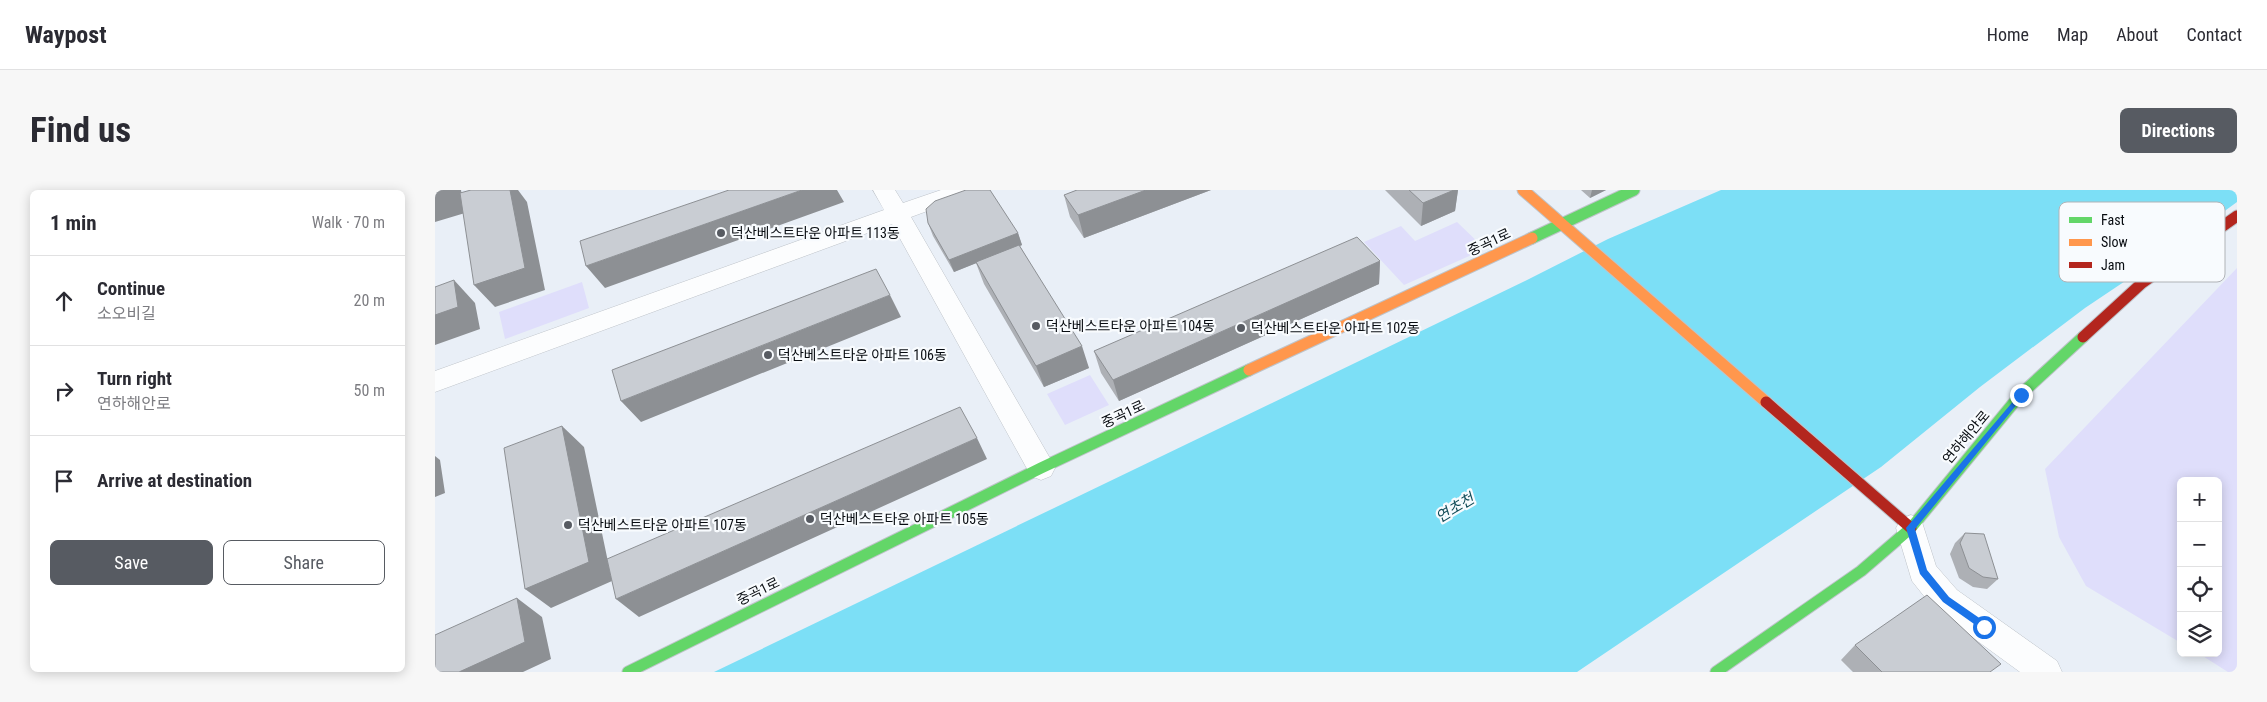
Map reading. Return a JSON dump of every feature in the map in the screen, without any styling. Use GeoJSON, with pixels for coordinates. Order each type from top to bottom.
{"type":"FeatureCollection","features":[{"type":"Feature","properties":{"kind":"street"},"geometry":{"type":"LineString","coordinates":[[884,190],[1041,468]]}},
{"type":"Feature","properties":{"kind":"street"},"geometry":{"type":"LineString","coordinates":[[435,382],[963,190]]}},
{"type":"Feature","properties":{"kind":"street"},"geometry":{"type":"LineString","coordinates":[[1523,190],[1911,528],[1923,572],[1946,600],[2046,672]]}},
{"type":"Feature","properties":{"kind":"street","name":"중곡1로"},"geometry":{"type":"LineString","coordinates":[[628,672],[1041,468],[1634,190]]}},
{"type":"Feature","properties":{"kind":"street","name":"연하해안로"},"geometry":{"type":"LineString","coordinates":[[2225,225],[2237,216]]}},
{"type":"Feature","properties":{"kind":"street","name":"연하해안로"},"geometry":{"type":"LineString","coordinates":[[1716,672],[1861,571],[1911,528],[2021,395],[2145,282]]}},
{"type":"Feature","properties":{"kind":"shaded area"},"geometry":{"type":"Polygon","coordinates":[[[1457,222],[1485,249],[1404,285],[1364,242],[1401,226],[1415,241],[1457,222]]]}},
{"type":"Feature","properties":{"kind":"shaded area"},"geometry":{"type":"Polygon","coordinates":[[[2237,268],[2237,672],[2228,672],[2204,657],[2222,657],[2222,477],[2177,477],[2177,641],[2086,586],[2059,537],[2045,469],[2237,268]]]}},
{"type":"Feature","properties":{"kind":"shaded area"},"geometry":{"type":"Polygon","coordinates":[[[582,282],[589,308],[505,339],[499,312],[582,282]]]}},
{"type":"Feature","properties":{"kind":"shaded area"},"geometry":{"type":"Polygon","coordinates":[[[1090,375],[1109,405],[1065,425],[1047,394],[1090,375]]]}},
{"type":"Feature","properties":{"kind":"water","name":"연초천"},"geometry":{"type":"Polygon","coordinates":[[[1721,190],[2237,190],[2237,202],[2225,211],[2225,202],[2059,202],[2059,282],[2124,282],[2085,308],[1980,387],[1881,467],[1577,672],[714,672],[1529,279],[1608,239],[1721,190]]]}},
{"type":"Feature","properties":{"kind":"building"},"geometry":{"type":"Polygon","coordinates":[[[471,190],[510,190],[525,268],[474,285],[460,193],[471,190]]]}},
{"type":"Feature","properties":{"kind":"building"},"geometry":{"type":"Polygon","coordinates":[[[729,190],[802,190],[586,266],[580,241],[729,190]]]}},
{"type":"Feature","properties":{"kind":"building"},"geometry":{"type":"Polygon","coordinates":[[[966,190],[990,190],[1018,233],[949,260],[928,223],[926,209],[935,201],[966,190]]]}},
{"type":"Feature","properties":{"kind":"building"},"geometry":{"type":"Polygon","coordinates":[[[1077,190],[1146,190],[1078,215],[1064,195],[1077,190]]]}},
{"type":"Feature","properties":{"kind":"building"},"geometry":{"type":"Polygon","coordinates":[[[1409,190],[1454,190],[1423,203],[1409,190]]]}},
{"type":"Feature","properties":{"kind":"building"},"geometry":{"type":"Polygon","coordinates":[[[1357,237],[1380,261],[1113,380],[1094,351],[1357,237]]]}},
{"type":"Feature","properties":{"kind":"building","name":"덕산베스트타운 아파트 104동"},"geometry":{"type":"Polygon","coordinates":[[[1019,245],[1082,346],[1036,366],[976,262],[1019,245]]]}},
{"type":"Feature","properties":{"kind":"building"},"geometry":{"type":"Polygon","coordinates":[[[876,269],[890,295],[621,401],[612,370],[876,269]]]}},
{"type":"Feature","properties":{"kind":"building"},"geometry":{"type":"Polygon","coordinates":[[[454,280],[458,307],[435,315],[435,287],[454,280]]]}},
{"type":"Feature","properties":{"kind":"building"},"geometry":{"type":"Polygon","coordinates":[[[960,407],[977,438],[616,599],[607,559],[960,407]]]}},
{"type":"Feature","properties":{"kind":"building"},"geometry":{"type":"Polygon","coordinates":[[[562,426],[589,562],[525,589],[504,448],[562,426]]]}},
{"type":"Feature","properties":{"kind":"building"},"geometry":{"type":"Polygon","coordinates":[[[1965,533],[1984,534],[1998,579],[1983,577],[1969,568],[1960,543],[1965,533]]]}},
{"type":"Feature","properties":{"kind":"building"},"geometry":{"type":"Polygon","coordinates":[[[1927,595],[2001,664],[1990,672],[1882,672],[1855,645],[1927,595]]]}},
{"type":"Feature","properties":{"kind":"building"},"geometry":{"type":"Polygon","coordinates":[[[517,598],[525,642],[459,672],[435,672],[435,635],[517,598]]]}},
{"type":"Feature","properties":{"kind":"traffic: fast"},"geometry":{"type":"LineString","coordinates":[[1532,238],[1634,190]]}},
{"type":"Feature","properties":{"kind":"traffic: fast"},"geometry":{"type":"LineString","coordinates":[[1716,672],[1861,571],[1911,528],[2020,395],[2083,337]]}},
{"type":"Feature","properties":{"kind":"traffic: fast"},"geometry":{"type":"LineString","coordinates":[[628,672],[1041,468],[1249,370]]}},
{"type":"Feature","properties":{"kind":"traffic: slow"},"geometry":{"type":"LineString","coordinates":[[1523,190],[1766,402]]}},
{"type":"Feature","properties":{"kind":"traffic: slow"},"geometry":{"type":"LineString","coordinates":[[1249,370],[1532,238]]}},
{"type":"Feature","properties":{"kind":"traffic: jam"},"geometry":{"type":"LineString","coordinates":[[2225,224],[2237,216]]}},
{"type":"Feature","properties":{"kind":"traffic: jam"},"geometry":{"type":"LineString","coordinates":[[2083,337],[2143,282]]}},
{"type":"Feature","properties":{"kind":"traffic: jam"},"geometry":{"type":"LineString","coordinates":[[1766,402],[1911,528]]}},
{"type":"Feature","properties":{"kind":"place","name":"덕산베스트타운 아파트 113동"},"geometry":{"type":"Point","coordinates":[721,233]}},
{"type":"Feature","properties":{"kind":"place","name":"덕산베스트타운 아파트 104동"},"geometry":{"type":"Point","coordinates":[1036,326]}},
{"type":"Feature","properties":{"kind":"place","name":"덕산베스트타운 아파트 102동"},"geometry":{"type":"Point","coordinates":[1241,328]}},
{"type":"Feature","properties":{"kind":"place","name":"덕산베스트타운 아파트 106동"},"geometry":{"type":"Point","coordinates":[768,355]}},
{"type":"Feature","properties":{"kind":"place","name":"덕산베스트타운 아파트 105동"},"geometry":{"type":"Point","coordinates":[810,519]}},
{"type":"Feature","properties":{"kind":"place","name":"덕산베스트타운 아파트 107동"},"geometry":{"type":"Point","coordinates":[568,525]}},
{"type":"Feature","properties":{"kind":"route"},"geometry":{"type":"LineString","coordinates":[[1984,627],[1946,600],[1923,572],[1911,528],[2021,395]]}}]}
